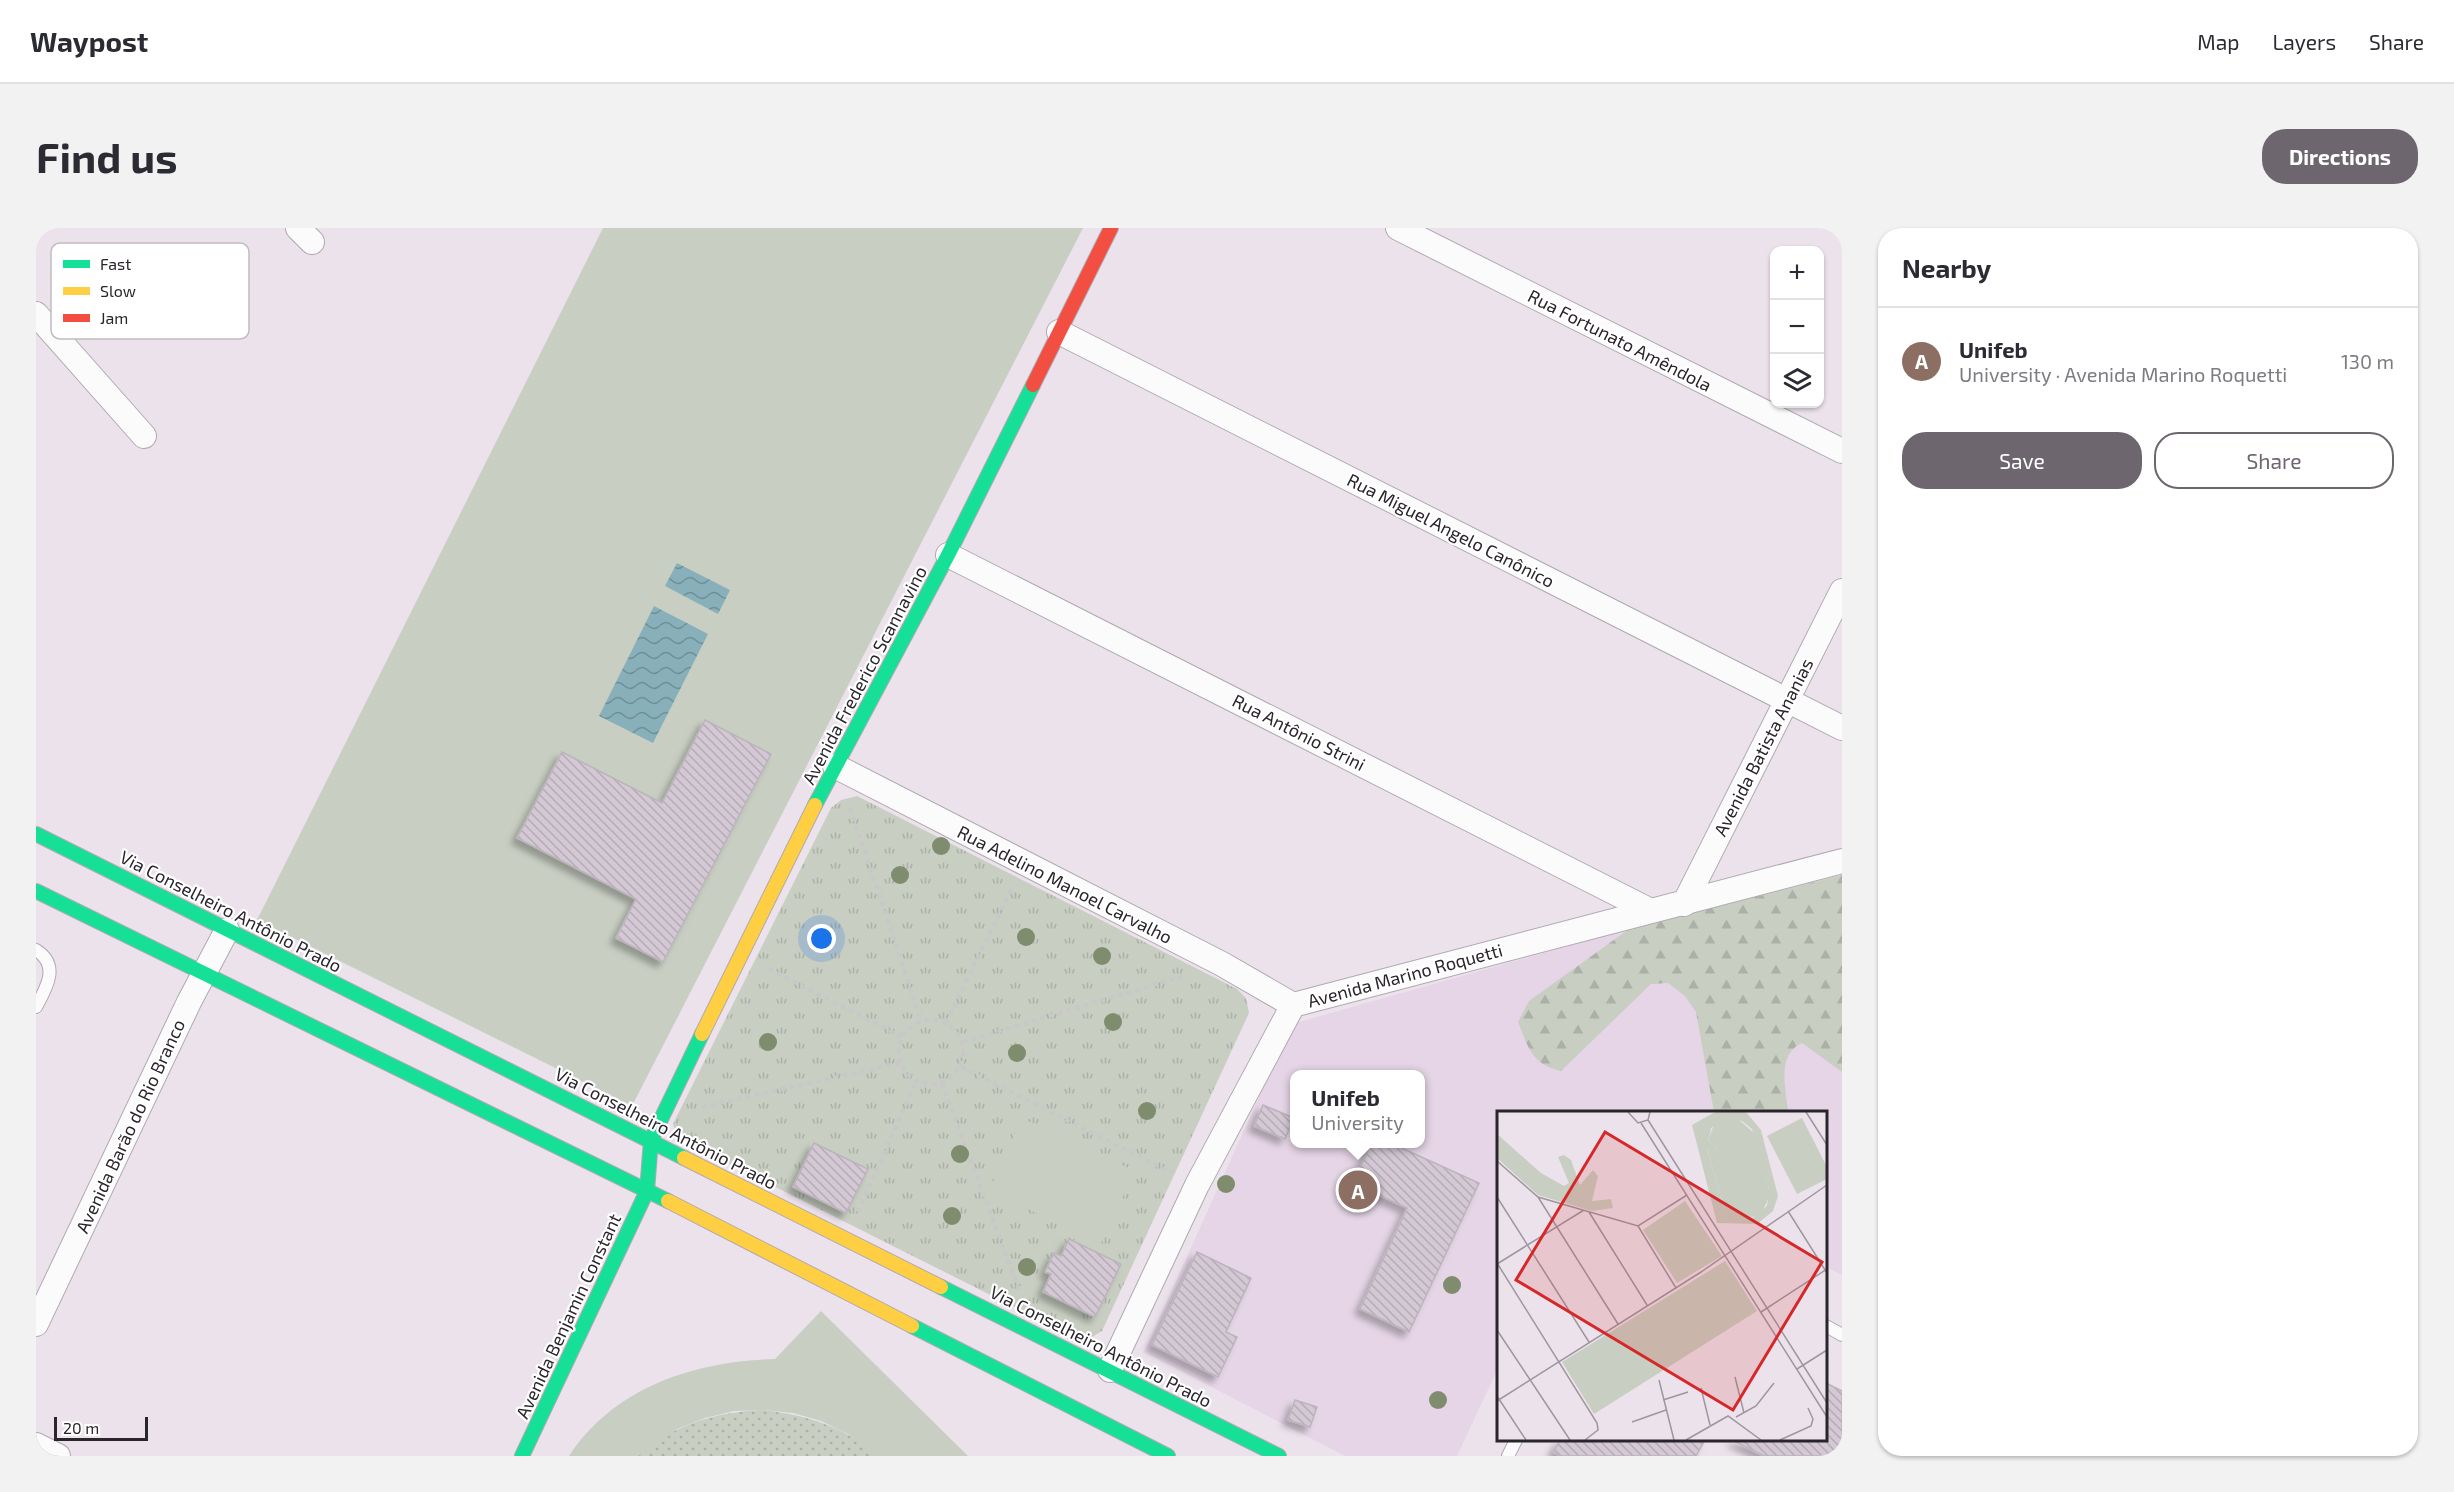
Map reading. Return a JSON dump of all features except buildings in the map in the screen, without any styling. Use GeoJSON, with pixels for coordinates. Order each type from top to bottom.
{"type":"FeatureCollection","features":[{"type":"Feature","properties":{"kind":"main road","name":"Avenida Frederico Scannavino"},"geometry":{"type":"LineString","coordinates":[[651,1140],[740,954],[835,766],[948,555],[1111,228]]}},
{"type":"Feature","properties":{"kind":"main road","name":"Via Conselheiro Antônio Prado"},"geometry":{"type":"LineString","coordinates":[[36,834],[1279,1456]]}},
{"type":"Feature","properties":{"kind":"main road"},"geometry":{"type":"LineString","coordinates":[[36,891],[647,1191],[1168,1456]]}},
{"type":"Feature","properties":{"kind":"main road"},"geometry":{"type":"LineString","coordinates":[[647,1191],[651,1140]]}},
{"type":"Feature","properties":{"kind":"main road","name":"Avenida Benjamin Constant"},"geometry":{"type":"LineString","coordinates":[[522,1456],[647,1191]]}},
{"type":"Feature","properties":{"kind":"street","name":"Rua Fortunato Amêndola"},"geometry":{"type":"LineString","coordinates":[[1398,228],[1842,452]]}},
{"type":"Feature","properties":{"kind":"street"},"geometry":{"type":"LineString","coordinates":[[36,314],[51,331]]}},
{"type":"Feature","properties":{"kind":"street","name":"Rua Miguel Angelo Canônico"},"geometry":{"type":"LineString","coordinates":[[1059,332],[1842,728]]}},
{"type":"Feature","properties":{"kind":"street"},"geometry":{"type":"LineString","coordinates":[[58,339],[144,436]]}},
{"type":"Feature","properties":{"kind":"street","name":"Rua Antônio Strini"},"geometry":{"type":"LineString","coordinates":[[948,555],[1649,910]]}},
{"type":"Feature","properties":{"kind":"street","name":"Avenida Batista Ananias"},"geometry":{"type":"LineString","coordinates":[[1684,904],[1842,591]]}},
{"type":"Feature","properties":{"kind":"street","name":"Rua Adelino Manoel Carvalho"},"geometry":{"type":"LineString","coordinates":[[835,766],[1222,964],[1293,1005]]}},
{"type":"Feature","properties":{"kind":"street","name":"Avenida Marino Roquetti"},"geometry":{"type":"LineString","coordinates":[[1110,1370],[1197,1185],[1293,1005],[1842,861]]}},
{"type":"Feature","properties":{"kind":"street","name":"Avenida Barão do Rio Branco"},"geometry":{"type":"LineString","coordinates":[[36,1324],[189,1002],[227,930]]}},
{"type":"Feature","properties":{"kind":"street"},"geometry":{"type":"LineString","coordinates":[[36,1445],[58,1456]]}},
{"type":"Feature","properties":{"kind":"lane"},"geometry":{"type":"LineString","coordinates":[[36,950],[44,955],[47,961],[50,981],[36,1007]]}},
{"type":"Feature","properties":{"kind":"lane"},"geometry":{"type":"LineString","coordinates":[[1827,1327],[1842,1335]]}},
{"type":"Feature","properties":{"kind":"lane"},"geometry":{"type":"LineString","coordinates":[[1508,1456],[1516,1441]]}},
{"type":"Feature","properties":{"kind":"path"},"geometry":{"type":"LineString","coordinates":[[835,766],[921,1021]]}},
{"type":"Feature","properties":{"kind":"path"},"geometry":{"type":"LineString","coordinates":[[946,1023],[1025,863]]}},
{"type":"Feature","properties":{"kind":"path"},"geometry":{"type":"LineString","coordinates":[[740,954],[902,1037]]}},
{"type":"Feature","properties":{"kind":"path"},"geometry":{"type":"LineString","coordinates":[[963,1042],[1222,964]]}},
{"type":"Feature","properties":{"kind":"path"},"geometry":{"type":"LineString","coordinates":[[934,1019],[946,1023],[956,1030],[963,1042],[964,1054],[961,1067],[942,1083],[929,1085],[916,1081],[906,1073],[900,1063],[898,1049],[902,1037],[910,1027],[921,1021],[934,1019]]}},
{"type":"Feature","properties":{"kind":"path"},"geometry":{"type":"LineString","coordinates":[[663,1116],[900,1063]]}},
{"type":"Feature","properties":{"kind":"path"},"geometry":{"type":"LineString","coordinates":[[961,1067],[1197,1185]]}},
{"type":"Feature","properties":{"kind":"path"},"geometry":{"type":"LineString","coordinates":[[846,1238],[916,1081]]}},
{"type":"Feature","properties":{"kind":"path"},"geometry":{"type":"LineString","coordinates":[[942,1083],[1035,1332]]}},
{"type":"Feature","properties":{"kind":"shaded area"},"geometry":{"type":"Polygon","coordinates":[[[1842,875],[1842,1275],[1827,1268],[1827,1111],[1497,1111],[1497,1370],[1457,1456],[1345,1456],[1144,1352],[1292,1024],[1629,929],[1842,875]]]}},
{"type":"Feature","properties":{"kind":"green space"},"geometry":{"type":"Polygon","coordinates":[[[603,228],[1083,228],[632,1106],[257,920],[603,228]]]}},
{"type":"Feature","properties":{"kind":"green space"},"geometry":{"type":"Polygon","coordinates":[[[857,796],[1237,989],[1246,998],[1249,1013],[1102,1331],[1084,1342],[678,1138],[673,1124],[831,808],[841,800],[857,796]]]}},
{"type":"Feature","properties":{"kind":"green space"},"geometry":{"type":"Polygon","coordinates":[[[1842,875],[1842,1072],[1802,1043],[1794,1048],[1789,1056],[1784,1073],[1788,1111],[1714,1111],[1696,1012],[1685,996],[1668,983],[1651,984],[1561,1071],[1543,1064],[1532,1054],[1518,1022],[1529,1001],[1629,929],[1842,875]]]}},
{"type":"Feature","properties":{"kind":"green space"},"geometry":{"type":"Polygon","coordinates":[[[1022,1118],[1135,1171],[1101,1243],[989,1191],[1022,1118]]]}},
{"type":"Feature","properties":{"kind":"green space"},"geometry":{"type":"Polygon","coordinates":[[[821,1311],[968,1456],[877,1456],[848,1434],[821,1421],[793,1413],[763,1410],[734,1411],[705,1418],[677,1429],[638,1456],[569,1456],[588,1432],[609,1412],[634,1395],[687,1372],[716,1365],[775,1359],[821,1311]]]}},
{"type":"Feature","properties":{"kind":"green space"},"geometry":{"type":"Polygon","coordinates":[[[763,1410],[794,1415],[824,1424],[852,1437],[877,1456],[638,1456],[666,1436],[696,1422],[712,1417],[763,1410]]]}},
{"type":"Feature","properties":{"kind":"water"},"geometry":{"type":"Polygon","coordinates":[[[677,563],[730,590],[718,614],[665,586],[677,563]]]}},
{"type":"Feature","properties":{"kind":"water"},"geometry":{"type":"Polygon","coordinates":[[[654,606],[708,634],[653,743],[599,716],[654,606]]]}},
{"type":"Feature","properties":{"kind":"traffic: fast"},"geometry":{"type":"LineString","coordinates":[[815,805],[948,555],[1033,385]]}},
{"type":"Feature","properties":{"kind":"traffic: fast"},"geometry":{"type":"LineString","coordinates":[[36,834],[684,1158]]}},
{"type":"Feature","properties":{"kind":"traffic: fast"},"geometry":{"type":"LineString","coordinates":[[36,891],[668,1201]]}},
{"type":"Feature","properties":{"kind":"traffic: fast"},"geometry":{"type":"LineString","coordinates":[[522,1456],[647,1191],[651,1140],[702,1034]]}},
{"type":"Feature","properties":{"kind":"traffic: fast"},"geometry":{"type":"LineString","coordinates":[[941,1287],[1279,1456]]}},
{"type":"Feature","properties":{"kind":"traffic: fast"},"geometry":{"type":"LineString","coordinates":[[912,1326],[1168,1456]]}},
{"type":"Feature","properties":{"kind":"traffic: slow"},"geometry":{"type":"LineString","coordinates":[[702,1034],[815,805]]}},
{"type":"Feature","properties":{"kind":"traffic: slow"},"geometry":{"type":"LineString","coordinates":[[684,1158],[941,1287]]}},
{"type":"Feature","properties":{"kind":"traffic: slow"},"geometry":{"type":"LineString","coordinates":[[668,1201],[912,1326]]}},
{"type":"Feature","properties":{"kind":"traffic: jam"},"geometry":{"type":"LineString","coordinates":[[1033,385],[1111,228]]}},
{"type":"Feature","properties":{"kind":"place","name":"Unifeb"},"geometry":{"type":"Point","coordinates":[1358,1190]}}]}
